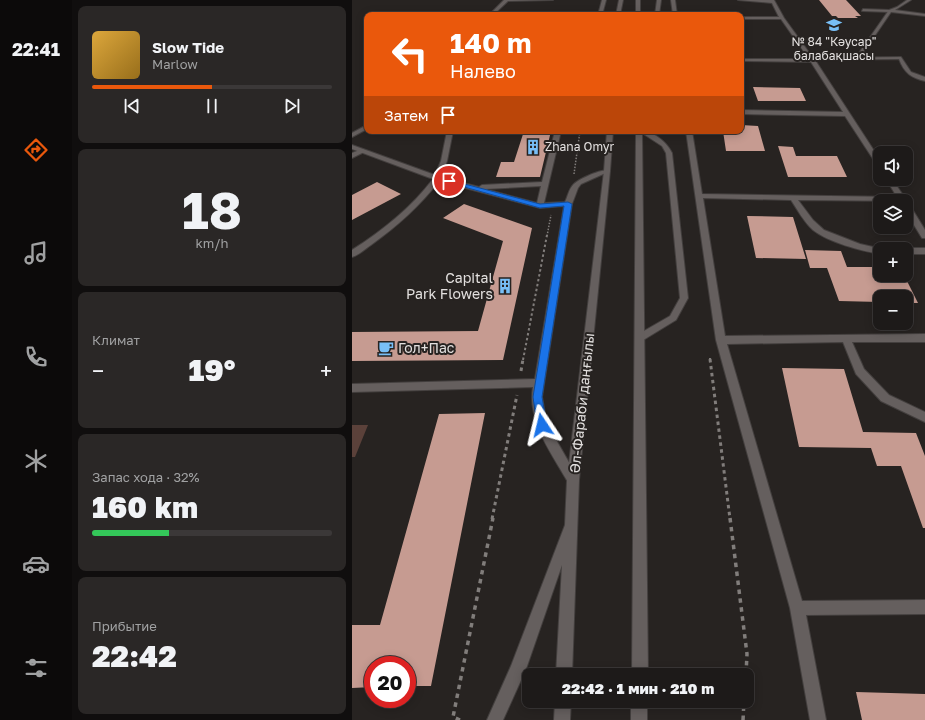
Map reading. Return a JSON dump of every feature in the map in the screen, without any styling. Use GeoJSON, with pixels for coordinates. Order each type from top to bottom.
{"type":"FeatureCollection","features":[{"type":"Feature","properties":{"kind":"main road"},"geometry":{"type":"LineString","coordinates":[[494,12],[506,0]]}},
{"type":"Feature","properties":{"kind":"main road"},"geometry":{"type":"LineString","coordinates":[[510,0],[551,0]]}},
{"type":"Feature","properties":{"kind":"main road"},"geometry":{"type":"LineString","coordinates":[[601,12],[604,0]]}},
{"type":"Feature","properties":{"kind":"main road"},"geometry":{"type":"LineString","coordinates":[[618,12],[620,0]]}},
{"type":"Feature","properties":{"kind":"main road"},"geometry":{"type":"LineString","coordinates":[[638,0],[638,12]]}},
{"type":"Feature","properties":{"kind":"main road"},"geometry":{"type":"LineString","coordinates":[[657,12],[659,0]]}},
{"type":"Feature","properties":{"kind":"main road"},"geometry":{"type":"LineString","coordinates":[[673,0],[675,12]]}},
{"type":"Feature","properties":{"kind":"main road"},"geometry":{"type":"LineString","coordinates":[[740,0],[773,1],[782,18],[812,60],[873,154]]}},
{"type":"Feature","properties":{"kind":"main road"},"geometry":{"type":"LineString","coordinates":[[861,52],[890,11],[898,8],[909,0]]}},
{"type":"Feature","properties":{"kind":"main road"},"geometry":{"type":"LineString","coordinates":[[863,10],[925,15]]}},
{"type":"Feature","properties":{"kind":"main road"},"geometry":{"type":"LineString","coordinates":[[744,18],[782,18]]}},
{"type":"Feature","properties":{"kind":"main road"},"geometry":{"type":"LineString","coordinates":[[744,60],[901,58],[904,68],[910,75],[925,79]]}},
{"type":"Feature","properties":{"kind":"main road"},"geometry":{"type":"LineString","coordinates":[[744,112],[847,114]]}},
{"type":"Feature","properties":{"kind":"main road"},"geometry":{"type":"LineString","coordinates":[[352,135],[364,129]]}},
{"type":"Feature","properties":{"kind":"main road"},"geometry":{"type":"LineString","coordinates":[[352,254],[414,206],[437,178],[446,151],[449,134]]}},
{"type":"Feature","properties":{"kind":"main road"},"geometry":{"type":"LineString","coordinates":[[540,206],[557,134]]}},
{"type":"Feature","properties":{"kind":"main road","name":"Әл-Фараби даңғылы"},"geometry":{"type":"LineString","coordinates":[[564,668],[574,480],[610,134]]}},
{"type":"Feature","properties":{"kind":"main road"},"geometry":{"type":"LineString","coordinates":[[639,134],[640,668]]}},
{"type":"Feature","properties":{"kind":"main road"},"geometry":{"type":"LineString","coordinates":[[640,338],[673,318],[684,298],[669,153],[665,145],[647,134]]}},
{"type":"Feature","properties":{"kind":"main road"},"geometry":{"type":"LineString","coordinates":[[689,134],[721,340],[797,608],[818,720]]}},
{"type":"Feature","properties":{"kind":"main road"},"geometry":{"type":"LineString","coordinates":[[352,147],[437,178],[540,206],[568,204]]}},
{"type":"Feature","properties":{"kind":"main road"},"geometry":{"type":"LineString","coordinates":[[352,156],[362,151]]}},
{"type":"Feature","properties":{"kind":"main road"},"geometry":{"type":"LineString","coordinates":[[574,480],[542,425],[537,397],[568,204],[575,187],[580,183],[607,171]]}},
{"type":"Feature","properties":{"kind":"main road"},"geometry":{"type":"LineString","coordinates":[[471,187],[546,184]]}},
{"type":"Feature","properties":{"kind":"main road"},"geometry":{"type":"LineString","coordinates":[[699,196],[793,197],[873,201]]}},
{"type":"Feature","properties":{"kind":"main road"},"geometry":{"type":"LineString","coordinates":[[793,197],[816,228],[873,251]]}},
{"type":"Feature","properties":{"kind":"main road"},"geometry":{"type":"LineString","coordinates":[[913,217],[925,236]]}},
{"type":"Feature","properties":{"kind":"main road"},"geometry":{"type":"LineString","coordinates":[[913,251],[925,251]]}},
{"type":"Feature","properties":{"kind":"main road"},"geometry":{"type":"LineString","coordinates":[[721,340],[925,338]]}},
{"type":"Feature","properties":{"kind":"main road"},"geometry":{"type":"LineString","coordinates":[[846,339],[860,371],[885,398],[925,417]]}},
{"type":"Feature","properties":{"kind":"main road"},"geometry":{"type":"LineString","coordinates":[[352,388],[540,383]]}},
{"type":"Feature","properties":{"kind":"main road"},"geometry":{"type":"LineString","coordinates":[[496,720],[518,669],[572,519]]}},
{"type":"Feature","properties":{"kind":"main road"},"geometry":{"type":"LineString","coordinates":[[797,608],[925,607]]}},
{"type":"Feature","properties":{"kind":"main road"},"geometry":{"type":"LineString","coordinates":[[562,720],[563,708]]}},
{"type":"Feature","properties":{"kind":"main road"},"geometry":{"type":"LineString","coordinates":[[640,708],[640,720]]}},
{"type":"Feature","properties":{"kind":"path"},"geometry":{"type":"LineString","coordinates":[[573,180],[580,134]]}},
{"type":"Feature","properties":{"kind":"path"},"geometry":{"type":"LineString","coordinates":[[460,720],[453,718],[551,215]]}},
{"type":"Feature","properties":{"kind":"path"},"geometry":{"type":"LineString","coordinates":[[710,355],[747,654],[746,668]]}},
{"type":"Feature","properties":{"kind":"path"},"geometry":{"type":"LineString","coordinates":[[743,720],[744,708]]}},
{"type":"Feature","properties":{"kind":"shaded area"},"geometry":{"type":"Polygon","coordinates":[[[352,425],[368,425],[355,457],[352,457],[352,425]]]}},
{"type":"Feature","properties":{"kind":"building"},"geometry":{"type":"Polygon","coordinates":[[[819,0],[846,0],[861,16],[855,16],[858,18],[838,18],[836,16],[832,16],[819,0]]]}},
{"type":"Feature","properties":{"kind":"building"},"geometry":{"type":"Polygon","coordinates":[[[753,87],[800,88],[806,101],[758,101],[753,87]]]}},
{"type":"Feature","properties":{"kind":"building"},"geometry":{"type":"Polygon","coordinates":[[[744,125],[758,126],[765,151],[726,151],[723,134],[744,134],[744,125]]]}},
{"type":"Feature","properties":{"kind":"building","name":"Zhana Omyr"},"geometry":{"type":"Polygon","coordinates":[[[523,134],[550,134],[540,177],[496,177],[501,162],[514,162],[523,134]]]}},
{"type":"Feature","properties":{"kind":"building"},"geometry":{"type":"Polygon","coordinates":[[[778,146],[793,147],[796,156],[837,156],[847,177],[788,177],[778,146]]]}},
{"type":"Feature","properties":{"kind":"building"},"geometry":{"type":"Polygon","coordinates":[[[377,182],[401,194],[352,220],[352,195],[377,182]]]}},
{"type":"Feature","properties":{"kind":"building","name":"Capital Park Flowers"},"geometry":{"type":"Polygon","coordinates":[[[464,204],[532,228],[503,360],[352,361],[352,332],[478,331],[503,241],[443,218],[464,204]]]}},
{"type":"Feature","properties":{"kind":"building"},"geometry":{"type":"Polygon","coordinates":[[[747,216],[793,217],[806,259],[756,258],[747,216]]]}},
{"type":"Feature","properties":{"kind":"building"},"geometry":{"type":"Polygon","coordinates":[[[805,250],[841,251],[847,267],[873,267],[873,282],[908,282],[912,290],[873,290],[873,302],[839,301],[827,268],[810,268],[805,250]]]}},
{"type":"Feature","properties":{"kind":"building"},"geometry":{"type":"Polygon","coordinates":[[[913,293],[918,303],[913,303],[913,293]]]}},
{"type":"Feature","properties":{"kind":"building"},"geometry":{"type":"Polygon","coordinates":[[[782,368],[844,369],[863,432],[916,433],[925,456],[925,528],[923,528],[901,466],[877,466],[871,448],[799,447],[782,368]]]}},
{"type":"Feature","properties":{"kind":"building"},"geometry":{"type":"Polygon","coordinates":[[[485,413],[431,686],[416,686],[416,656],[364,656],[364,687],[352,688],[352,625],[380,625],[439,414],[485,413]]]}},
{"type":"Feature","properties":{"kind":"building"},"geometry":{"type":"Polygon","coordinates":[[[856,692],[925,694],[925,720],[862,720],[856,692]]]}},
{"type":"Feature","properties":{"kind":"place","name":"№ 84 \"Кәусар\" балабақшасы"},"geometry":{"type":"Point","coordinates":[834,25]}},
{"type":"Feature","properties":{"kind":"place","name":"Zhana Omyr"},"geometry":{"type":"Point","coordinates":[533,147]}},
{"type":"Feature","properties":{"kind":"place","name":"Capital Park Flowers"},"geometry":{"type":"Point","coordinates":[505,286]}},
{"type":"Feature","properties":{"kind":"place","name":"Гол+Пас"},"geometry":{"type":"Point","coordinates":[386,348]}},
{"type":"Feature","properties":{"kind":"route"},"geometry":{"type":"LineString","coordinates":[[449,181],[540,206],[568,204],[537,397],[542,425]]}}]}
